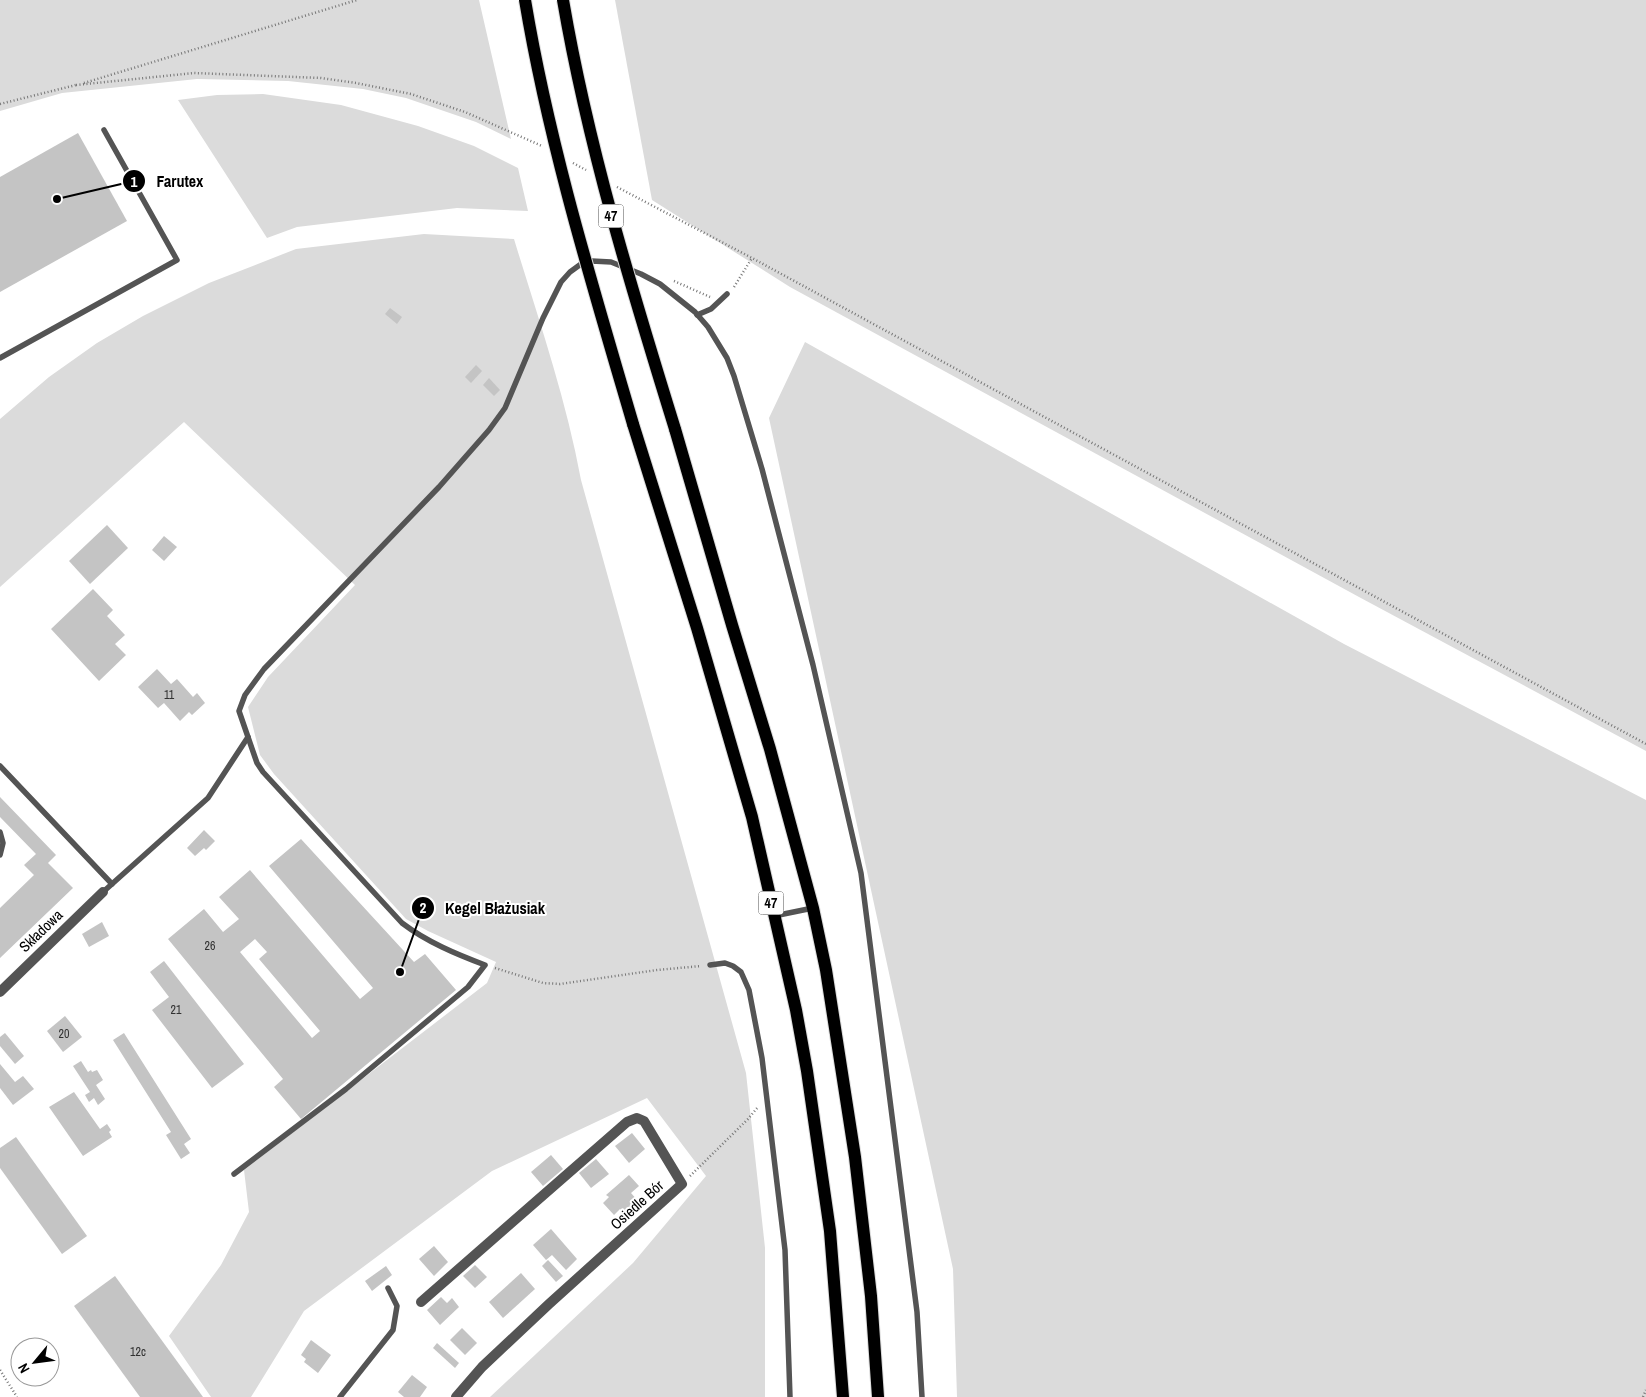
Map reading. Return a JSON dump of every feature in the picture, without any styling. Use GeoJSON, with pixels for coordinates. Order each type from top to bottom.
{"type":"FeatureCollection","features":[{"type":"Feature","properties":{"kind":"main road","name":"47"},"geometry":{"type":"LineString","coordinates":[[525,0],[556,152],[577,232],[752,817],[796,1010],[830,1231],[843,1397]]}},
{"type":"Feature","properties":{"kind":"main road","name":"47"},"geometry":{"type":"LineString","coordinates":[[563,0],[571,48],[595,155],[626,268],[772,758],[813,908],[827,980],[855,1157],[871,1296],[878,1397]]}},
{"type":"Feature","properties":{"kind":"street","name":"Składowa"},"geometry":{"type":"LineString","coordinates":[[0,992],[103,892]]}},
{"type":"Feature","properties":{"kind":"street","name":"Osiedle Bór"},"geometry":{"type":"LineString","coordinates":[[421,1302],[632,1119],[637,1118],[644,1122],[682,1184],[495,1354],[456,1397]]}},
{"type":"Feature","properties":{"kind":"lane"},"geometry":{"type":"LineString","coordinates":[[0,358],[177,260],[104,130]]}},
{"type":"Feature","properties":{"kind":"lane"},"geometry":{"type":"LineString","coordinates":[[234,1174],[346,1089],[468,987],[485,965],[438,945],[417,934],[402,923],[263,772],[257,763],[239,711],[245,695],[264,669],[439,487],[489,430],[505,408],[543,318],[562,282],[570,272],[581,264],[592,261],[611,262],[660,284],[674,294],[708,327],[727,358],[762,469],[813,665],[861,874],[916,1302],[922,1397]]}},
{"type":"Feature","properties":{"kind":"lane"},"geometry":{"type":"LineString","coordinates":[[697,315],[711,309],[727,294]]}},
{"type":"Feature","properties":{"kind":"lane"},"geometry":{"type":"LineString","coordinates":[[103,892],[208,798],[248,737]]}},
{"type":"Feature","properties":{"kind":"lane"},"geometry":{"type":"LineString","coordinates":[[0,766],[112,884]]}},
{"type":"Feature","properties":{"kind":"lane"},"geometry":{"type":"LineString","coordinates":[[0,832],[2,843],[0,855]]}},
{"type":"Feature","properties":{"kind":"lane"},"geometry":{"type":"LineString","coordinates":[[774,916],[813,908]]}},
{"type":"Feature","properties":{"kind":"lane"},"geometry":{"type":"LineString","coordinates":[[710,965],[725,963],[741,972],[750,1000],[762,1058],[785,1250],[790,1397]]}},
{"type":"Feature","properties":{"kind":"lane"},"geometry":{"type":"LineString","coordinates":[[340,1397],[393,1330],[397,1306],[388,1288]]}},
{"type":"Feature","properties":{"kind":"path"},"geometry":{"type":"LineString","coordinates":[[0,104],[76,86],[358,0]]}},
{"type":"Feature","properties":{"kind":"path"},"geometry":{"type":"LineString","coordinates":[[76,86],[194,73],[330,80],[411,94],[465,112],[546,148]]}},
{"type":"Feature","properties":{"kind":"path"},"geometry":{"type":"LineString","coordinates":[[572,162],[589,171]]}},
{"type":"Feature","properties":{"kind":"path"},"geometry":{"type":"LineString","coordinates":[[614,185],[752,258],[1646,744]]}},
{"type":"Feature","properties":{"kind":"path"},"geometry":{"type":"LineString","coordinates":[[727,294],[752,258]]}},
{"type":"Feature","properties":{"kind":"path"},"geometry":{"type":"LineString","coordinates":[[485,965],[518,977],[543,983],[560,984],[657,970],[710,965]]}},
{"type":"Feature","properties":{"kind":"path"},"geometry":{"type":"LineString","coordinates":[[682,1184],[748,1119],[766,1097]]}},
{"type":"Feature","properties":{"kind":"path"},"geometry":{"type":"LineString","coordinates":[[0,1370],[18,1397]]}},
{"type":"Feature","properties":{"kind":"path"},"geometry":{"type":"LineString","coordinates":[[1643,1397],[1646,1390]]}},
{"type":"Feature","properties":{"kind":"shaded area"},"geometry":{"type":"Polygon","coordinates":[[[0,0],[479,0],[511,139],[476,122],[406,98],[363,89],[288,81],[197,79],[62,93],[0,111],[0,0]]]}},
{"type":"Feature","properties":{"kind":"shaded area"},"geometry":{"type":"Polygon","coordinates":[[[615,0],[1646,0],[1646,751],[790,287],[652,200],[615,0]]]}},
{"type":"Feature","properties":{"kind":"shaded area"},"geometry":{"type":"Polygon","coordinates":[[[263,94],[341,105],[418,126],[474,146],[518,168],[528,211],[457,208],[297,227],[267,238],[178,100],[217,95],[263,94]]]}},
{"type":"Feature","properties":{"kind":"shaded area"},"geometry":{"type":"Polygon","coordinates":[[[424,234],[514,239],[551,358],[568,419],[581,480],[746,1073],[765,1248],[765,1397],[490,1397],[633,1263],[706,1176],[647,1098],[492,1171],[304,1311],[251,1397],[211,1397],[169,1336],[221,1265],[249,1212],[244,1170],[487,983],[496,962],[406,919],[274,774],[260,755],[248,707],[268,677],[355,585],[184,422],[0,587],[0,419],[49,377],[97,343],[143,316],[209,283],[296,249],[424,234]]]}},
{"type":"Feature","properties":{"kind":"shaded area"},"geometry":{"type":"Polygon","coordinates":[[[805,342],[1344,644],[1646,800],[1646,1397],[957,1397],[953,1269],[769,418],[805,342]]]}},
{"type":"Feature","properties":{"kind":"building"},"geometry":{"type":"Polygon","coordinates":[[[78,133],[127,221],[0,292],[0,177],[78,133]]]}},
{"type":"Feature","properties":{"kind":"building"},"geometry":{"type":"Polygon","coordinates":[[[390,308],[402,317],[397,324],[385,314],[390,308]]]}},
{"type":"Feature","properties":{"kind":"building"},"geometry":{"type":"Polygon","coordinates":[[[476,365],[482,371],[471,383],[465,377],[476,365]]]}},
{"type":"Feature","properties":{"kind":"building"},"geometry":{"type":"Polygon","coordinates":[[[489,378],[500,390],[494,396],[483,385],[489,378]]]}},
{"type":"Feature","properties":{"kind":"building"},"geometry":{"type":"Polygon","coordinates":[[[107,525],[128,548],[90,584],[69,561],[107,525]]]}},
{"type":"Feature","properties":{"kind":"building"},"geometry":{"type":"Polygon","coordinates":[[[164,536],[177,547],[164,561],[152,550],[164,536]]]}},
{"type":"Feature","properties":{"kind":"building"},"geometry":{"type":"Polygon","coordinates":[[[93,589],[113,610],[107,616],[125,635],[115,644],[126,655],[99,681],[51,629],[93,589]]]}},
{"type":"Feature","properties":{"kind":"building"},"geometry":{"type":"Polygon","coordinates":[[[157,669],[171,684],[177,679],[193,697],[197,693],[205,703],[192,715],[189,712],[180,721],[164,703],[158,708],[138,687],[157,669]]]}},
{"type":"Feature","properties":{"kind":"building"},"geometry":{"type":"Polygon","coordinates":[[[0,797],[56,855],[48,863],[73,888],[0,958],[0,908],[34,875],[24,865],[36,854],[0,817],[0,797]]]}},
{"type":"Feature","properties":{"kind":"building"},"geometry":{"type":"Polygon","coordinates":[[[204,830],[215,841],[206,850],[204,848],[195,856],[187,848],[204,830]]]}},
{"type":"Feature","properties":{"kind":"building"},"geometry":{"type":"Polygon","coordinates":[[[301,839],[414,962],[425,954],[456,990],[301,1119],[274,1087],[283,1079],[168,939],[204,909],[223,932],[239,919],[219,897],[250,870],[360,999],[373,988],[269,866],[301,839]],[[255,939],[240,952],[312,1038],[320,1031],[259,959],[267,952],[255,939]]]}},
{"type":"Feature","properties":{"kind":"building"},"geometry":{"type":"Polygon","coordinates":[[[102,922],[109,936],[89,947],[82,934],[102,922]]]}},
{"type":"Feature","properties":{"kind":"building"},"geometry":{"type":"Polygon","coordinates":[[[164,961],[244,1064],[212,1088],[152,1010],[169,997],[150,972],[164,961]]]}},
{"type":"Feature","properties":{"kind":"building"},"geometry":{"type":"Polygon","coordinates":[[[65,1016],[82,1037],[63,1052],[47,1031],[65,1016]]]}},
{"type":"Feature","properties":{"kind":"building"},"geometry":{"type":"Polygon","coordinates":[[[5,1033],[24,1056],[15,1064],[0,1046],[0,1037],[5,1033]]]}},
{"type":"Feature","properties":{"kind":"building"},"geometry":{"type":"Polygon","coordinates":[[[124,1033],[191,1139],[184,1144],[190,1153],[181,1159],[166,1135],[171,1132],[113,1040],[124,1033]]]}},
{"type":"Feature","properties":{"kind":"building"},"geometry":{"type":"Polygon","coordinates":[[[81,1061],[88,1072],[97,1070],[103,1080],[96,1085],[105,1099],[98,1105],[94,1098],[89,1102],[85,1095],[90,1092],[73,1066],[81,1061]]]}},
{"type":"Feature","properties":{"kind":"building"},"geometry":{"type":"Polygon","coordinates":[[[0,1064],[15,1082],[23,1076],[34,1089],[13,1105],[0,1088],[0,1064]]]}},
{"type":"Feature","properties":{"kind":"building"},"geometry":{"type":"Polygon","coordinates":[[[74,1092],[100,1129],[107,1124],[111,1130],[109,1132],[112,1137],[83,1156],[49,1107],[74,1092]]]}},
{"type":"Feature","properties":{"kind":"building"},"geometry":{"type":"Polygon","coordinates":[[[632,1133],[645,1149],[629,1163],[615,1146],[632,1133]]]}},
{"type":"Feature","properties":{"kind":"building"},"geometry":{"type":"Polygon","coordinates":[[[16,1137],[87,1236],[62,1254],[0,1168],[0,1148],[16,1137]]]}},
{"type":"Feature","properties":{"kind":"building"},"geometry":{"type":"Polygon","coordinates":[[[551,1155],[563,1169],[543,1186],[531,1172],[551,1155]]]}},
{"type":"Feature","properties":{"kind":"building"},"geometry":{"type":"Polygon","coordinates":[[[596,1159],[609,1174],[591,1188],[579,1173],[596,1159]]]}},
{"type":"Feature","properties":{"kind":"building"},"geometry":{"type":"Polygon","coordinates":[[[629,1175],[639,1186],[631,1193],[638,1201],[624,1214],[620,1209],[614,1215],[603,1203],[609,1197],[606,1195],[629,1175]]]}},
{"type":"Feature","properties":{"kind":"building"},"geometry":{"type":"Polygon","coordinates":[[[551,1229],[577,1259],[566,1270],[552,1255],[546,1260],[533,1245],[551,1229]]]}},
{"type":"Feature","properties":{"kind":"building"},"geometry":{"type":"Polygon","coordinates":[[[434,1246],[448,1262],[434,1276],[419,1259],[434,1246]]]}},
{"type":"Feature","properties":{"kind":"building"},"geometry":{"type":"Polygon","coordinates":[[[548,1260],[563,1276],[556,1282],[542,1266],[548,1260]]]}},
{"type":"Feature","properties":{"kind":"building"},"geometry":{"type":"Polygon","coordinates":[[[475,1265],[487,1277],[475,1288],[463,1276],[475,1265]]]}},
{"type":"Feature","properties":{"kind":"building"},"geometry":{"type":"Polygon","coordinates":[[[386,1266],[392,1275],[372,1291],[365,1281],[386,1266]]]}},
{"type":"Feature","properties":{"kind":"building"},"geometry":{"type":"Polygon","coordinates":[[[521,1273],[535,1289],[503,1318],[489,1302],[521,1273]]]}},
{"type":"Feature","properties":{"kind":"building"},"geometry":{"type":"Polygon","coordinates":[[[115,1276],[203,1397],[140,1397],[74,1306],[115,1276]]]}},
{"type":"Feature","properties":{"kind":"building"},"geometry":{"type":"Polygon","coordinates":[[[441,1297],[447,1303],[452,1298],[459,1307],[440,1325],[427,1310],[441,1297]]]}},
{"type":"Feature","properties":{"kind":"building"},"geometry":{"type":"Polygon","coordinates":[[[462,1328],[477,1343],[465,1355],[450,1340],[462,1328]]]}},
{"type":"Feature","properties":{"kind":"building"},"geometry":{"type":"Polygon","coordinates":[[[311,1340],[331,1355],[318,1373],[304,1362],[306,1359],[301,1355],[311,1340]]]}},
{"type":"Feature","properties":{"kind":"building"},"geometry":{"type":"Polygon","coordinates":[[[437,1343],[459,1363],[455,1368],[433,1348],[437,1343]]]}},
{"type":"Feature","properties":{"kind":"building"},"geometry":{"type":"Polygon","coordinates":[[[412,1375],[427,1387],[420,1397],[404,1397],[398,1392],[412,1375]]]}},
{"type":"Feature","properties":{"kind":"place","name":"Farutex"},"geometry":{"type":"Point","coordinates":[57,199]}},
{"type":"Feature","properties":{"kind":"place","name":"Kegel Błażusiak"},"geometry":{"type":"Point","coordinates":[400,972]}}]}
